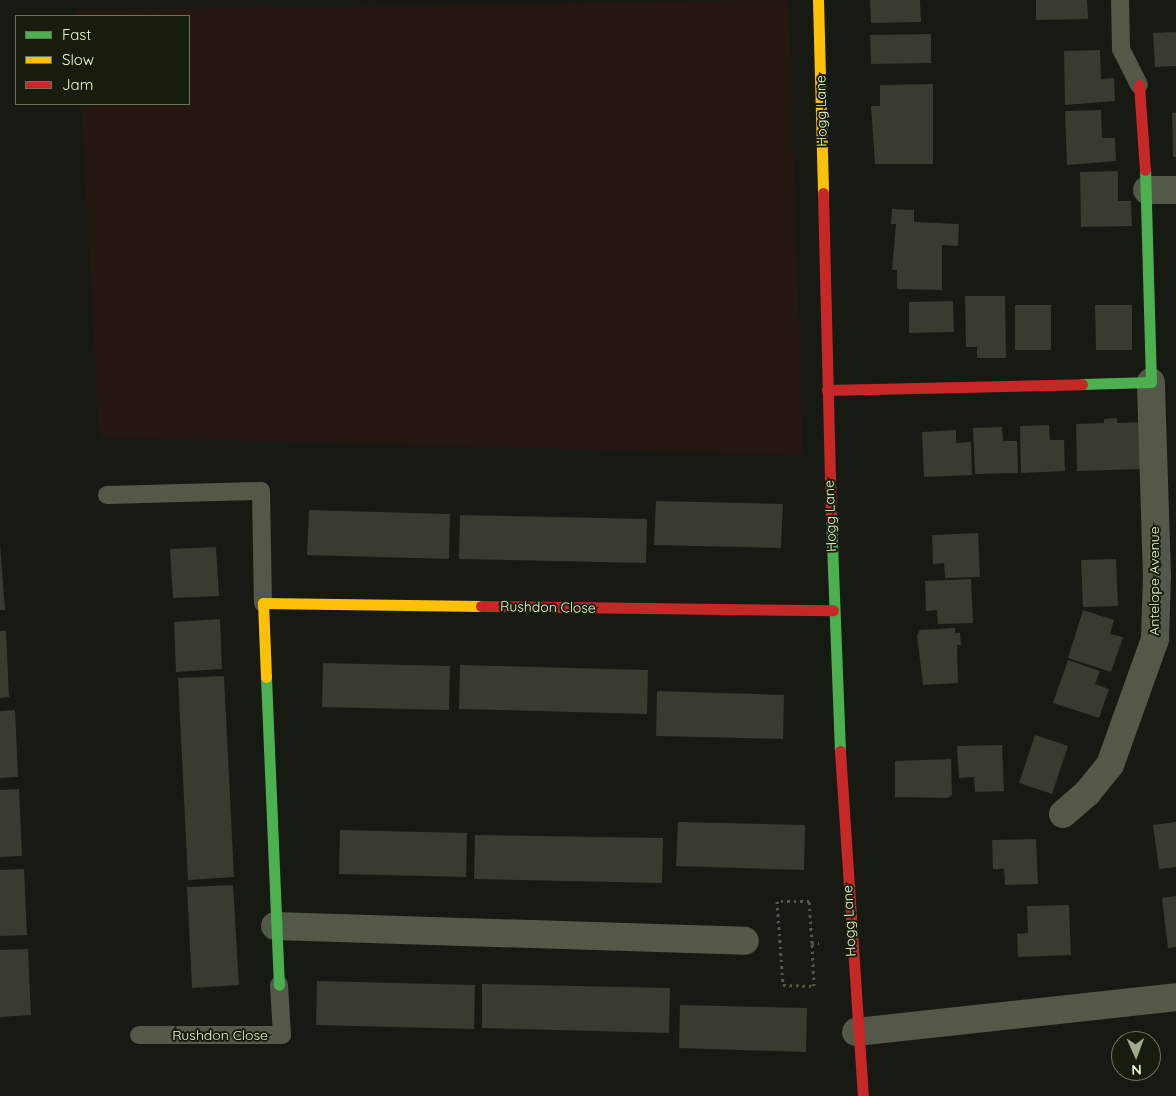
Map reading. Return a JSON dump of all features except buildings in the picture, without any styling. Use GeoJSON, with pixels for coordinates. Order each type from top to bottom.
{"type":"FeatureCollection","features":[{"type":"Feature","properties":{"kind":"street","name":"Hogg Lane"},"geometry":{"type":"LineString","coordinates":[[818,0],[833,610],[850,941],[856,1032],[863,1096]]}},
{"type":"Feature","properties":{"kind":"street","name":"Antelope Avenue"},"geometry":{"type":"LineString","coordinates":[[1063,814],[1088,792],[1110,765],[1155,639],[1157,577],[1147,190],[1139,85]]}},
{"type":"Feature","properties":{"kind":"street"},"geometry":{"type":"LineString","coordinates":[[1147,190],[1176,190]]}},
{"type":"Feature","properties":{"kind":"street"},"geometry":{"type":"LineString","coordinates":[[827,390],[1152,382]]}},
{"type":"Feature","properties":{"kind":"street","name":"Rushdon Close"},"geometry":{"type":"LineString","coordinates":[[279,985],[275,926],[263,604],[833,610]]}},
{"type":"Feature","properties":{"kind":"street"},"geometry":{"type":"LineString","coordinates":[[275,926],[745,942]]}},
{"type":"Feature","properties":{"kind":"street"},"geometry":{"type":"LineString","coordinates":[[856,1032],[1176,997]]}},
{"type":"Feature","properties":{"kind":"lane","name":"Antelope Avenue"},"geometry":{"type":"LineString","coordinates":[[1120,0],[1121,49],[1139,85]]}},
{"type":"Feature","properties":{"kind":"lane","name":"Rushdon Close"},"geometry":{"type":"LineString","coordinates":[[107,495],[261,491],[263,604]]}},
{"type":"Feature","properties":{"kind":"lane","name":"Rushdon Close"},"geometry":{"type":"LineString","coordinates":[[139,1035],[282,1035],[279,985]]}},
{"type":"Feature","properties":{"kind":"path"},"geometry":{"type":"LineString","coordinates":[[777,901],[809,901],[812,943],[814,986],[783,986],[777,901]]}},
{"type":"Feature","properties":{"kind":"path"},"geometry":{"type":"LineString","coordinates":[[812,943],[850,941]]}},
{"type":"Feature","properties":{"kind":"shaded area"},"geometry":{"type":"Polygon","coordinates":[[[789,0],[803,455],[99,437],[81,105],[190,105],[190,15],[76,15],[76,10],[789,0]]]}},
{"type":"Feature","properties":{"kind":"traffic: fast"},"geometry":{"type":"LineString","coordinates":[[1082,384],[1151,382],[1145,170]]}},
{"type":"Feature","properties":{"kind":"traffic: fast"},"geometry":{"type":"LineString","coordinates":[[831,517],[840,751]]}},
{"type":"Feature","properties":{"kind":"traffic: fast"},"geometry":{"type":"LineString","coordinates":[[266,677],[279,985]]}},
{"type":"Feature","properties":{"kind":"traffic: slow"},"geometry":{"type":"LineString","coordinates":[[818,0],[823,193]]}},
{"type":"Feature","properties":{"kind":"traffic: slow"},"geometry":{"type":"LineString","coordinates":[[266,677],[263,603],[481,606]]}},
{"type":"Feature","properties":{"kind":"traffic: jam"},"geometry":{"type":"LineString","coordinates":[[1139,85],[1145,170]]}},
{"type":"Feature","properties":{"kind":"traffic: jam"},"geometry":{"type":"LineString","coordinates":[[823,193],[831,517]]}},
{"type":"Feature","properties":{"kind":"traffic: jam"},"geometry":{"type":"LineString","coordinates":[[827,390],[1082,384]]}},
{"type":"Feature","properties":{"kind":"traffic: jam"},"geometry":{"type":"LineString","coordinates":[[481,606],[833,610]]}},
{"type":"Feature","properties":{"kind":"traffic: jam"},"geometry":{"type":"LineString","coordinates":[[840,751],[863,1096]]}}]}
